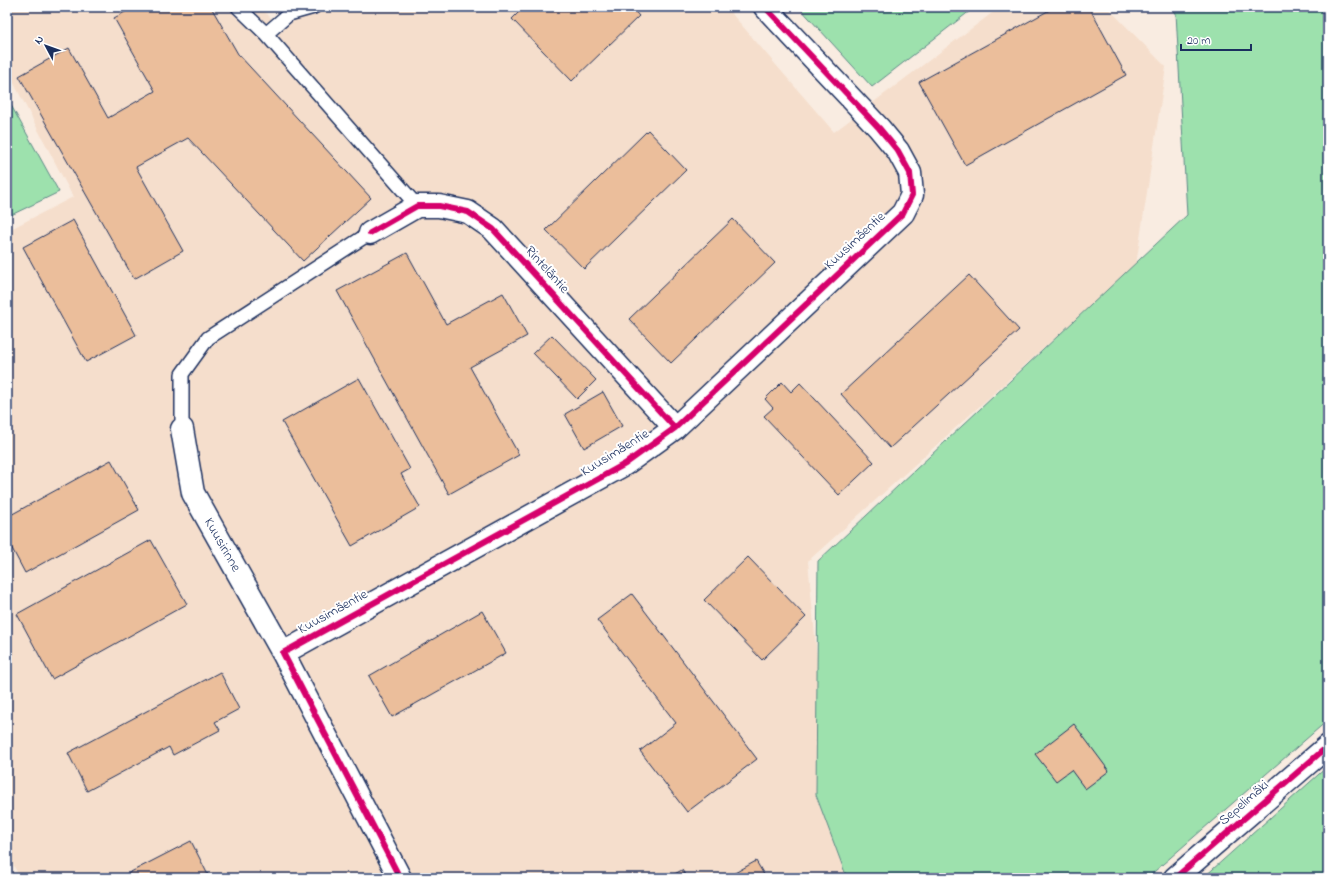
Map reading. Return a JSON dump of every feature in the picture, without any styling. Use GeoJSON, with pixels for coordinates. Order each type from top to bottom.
{"type":"FeatureCollection","features":[{"type":"Feature","properties":{"kind":"street","name":"Kuusimäentie"},"geometry":{"type":"LineString","coordinates":[[283,653],[625,464],[675,428],[903,213],[912,195],[910,172],[898,151],[879,128],[765,7]]}},
{"type":"Feature","properties":{"kind":"street","name":"Rinteläntie"},"geometry":{"type":"LineString","coordinates":[[370,233],[417,206],[439,206],[468,212],[493,229],[675,428]]}},
{"type":"Feature","properties":{"kind":"street","name":"Kuusirinne"},"geometry":{"type":"LineString","coordinates":[[182,429],[193,493],[283,653]]}},
{"type":"Feature","properties":{"kind":"street"},"geometry":{"type":"LineString","coordinates":[[283,653],[400,878]]}},
{"type":"Feature","properties":{"kind":"street","name":"Sepelimäki"},"geometry":{"type":"LineString","coordinates":[[1175,878],[1328,746]]}},
{"type":"Feature","properties":{"kind":"lane"},"geometry":{"type":"LineString","coordinates":[[238,7],[266,34],[417,206]]}},
{"type":"Feature","properties":{"kind":"lane"},"geometry":{"type":"LineString","coordinates":[[266,34],[289,14],[314,7]]}},
{"type":"Feature","properties":{"kind":"lane"},"geometry":{"type":"LineString","coordinates":[[182,429],[182,374],[208,338],[370,233]]}},
{"type":"Feature","properties":{"kind":"shaded area"},"geometry":{"type":"Polygon","coordinates":[[[7,7],[260,7],[281,28],[300,7],[726,7],[834,132],[1000,7],[1107,7],[1166,67],[1136,265],[808,561],[830,797],[862,878],[20,878],[7,852],[7,231],[73,197],[7,70],[7,7]]]}},
{"type":"Feature","properties":{"kind":"green space"},"geometry":{"type":"Polygon","coordinates":[[[799,7],[975,7],[872,87],[799,7]]]}},
{"type":"Feature","properties":{"kind":"green space"},"geometry":{"type":"Polygon","coordinates":[[[1169,7],[1328,7],[1328,720],[1147,878],[847,878],[816,795],[818,561],[1187,215],[1176,13],[1169,7]]]}},
{"type":"Feature","properties":{"kind":"green space"},"geometry":{"type":"Polygon","coordinates":[[[7,98],[59,192],[7,217],[7,98]]]}},
{"type":"Feature","properties":{"kind":"green space"},"geometry":{"type":"Polygon","coordinates":[[[1328,766],[1328,878],[1203,878],[1328,766]]]}},
{"type":"Feature","properties":{"kind":"building"},"geometry":{"type":"Polygon","coordinates":[[[134,7],[211,7],[238,54],[371,198],[303,261],[188,138],[136,167],[183,251],[134,279],[19,76],[69,48],[108,118],[155,91],[114,18],[134,7]]]}},
{"type":"Feature","properties":{"kind":"building"},"geometry":{"type":"Polygon","coordinates":[[[524,7],[631,7],[639,16],[572,81],[512,19],[524,7]]]}},
{"type":"Feature","properties":{"kind":"building"},"geometry":{"type":"Polygon","coordinates":[[[1055,7],[1089,7],[1126,75],[965,165],[919,82],[1055,7]]]}},
{"type":"Feature","properties":{"kind":"building"},"geometry":{"type":"Polygon","coordinates":[[[648,130],[686,170],[584,269],[546,230],[648,130]]]}},
{"type":"Feature","properties":{"kind":"building"},"geometry":{"type":"Polygon","coordinates":[[[733,219],[775,263],[671,363],[629,319],[733,219]]]}},
{"type":"Feature","properties":{"kind":"building"},"geometry":{"type":"Polygon","coordinates":[[[73,220],[136,335],[86,362],[23,247],[73,220]]]}},
{"type":"Feature","properties":{"kind":"building"},"geometry":{"type":"Polygon","coordinates":[[[407,253],[446,324],[503,293],[527,336],[470,367],[519,455],[449,494],[337,291],[407,253]]]}},
{"type":"Feature","properties":{"kind":"building"},"geometry":{"type":"Polygon","coordinates":[[[969,275],[1019,330],[890,448],[841,394],[969,275]]]}},
{"type":"Feature","properties":{"kind":"building"},"geometry":{"type":"Polygon","coordinates":[[[552,335],[596,380],[577,399],[533,353],[552,335]]]}},
{"type":"Feature","properties":{"kind":"building"},"geometry":{"type":"Polygon","coordinates":[[[359,378],[410,469],[401,474],[420,507],[352,546],[282,422],[359,378]]]}},
{"type":"Feature","properties":{"kind":"building"},"geometry":{"type":"Polygon","coordinates":[[[782,382],[791,392],[800,383],[874,462],[839,495],[764,416],[773,408],[765,399],[782,382]]]}},
{"type":"Feature","properties":{"kind":"building"},"geometry":{"type":"Polygon","coordinates":[[[603,392],[622,426],[584,448],[565,414],[603,392]]]}},
{"type":"Feature","properties":{"kind":"building"},"geometry":{"type":"Polygon","coordinates":[[[111,460],[139,510],[25,573],[7,539],[7,517],[111,460]]]}},
{"type":"Feature","properties":{"kind":"building"},"geometry":{"type":"Polygon","coordinates":[[[151,540],[187,604],[52,679],[17,614],[151,540]]]}},
{"type":"Feature","properties":{"kind":"building"},"geometry":{"type":"Polygon","coordinates":[[[748,557],[806,617],[762,660],[704,600],[748,557]]]}},
{"type":"Feature","properties":{"kind":"building"},"geometry":{"type":"Polygon","coordinates":[[[632,594],[757,759],[687,812],[640,751],[676,723],[597,620],[632,594]]]}},
{"type":"Feature","properties":{"kind":"building"},"geometry":{"type":"Polygon","coordinates":[[[482,611],[506,653],[392,717],[369,676],[482,611]]]}},
{"type":"Feature","properties":{"kind":"building"},"geometry":{"type":"Polygon","coordinates":[[[220,672],[239,709],[215,722],[220,730],[173,755],[169,747],[87,791],[68,753],[220,672]]]}},
{"type":"Feature","properties":{"kind":"building"},"geometry":{"type":"Polygon","coordinates":[[[1074,724],[1109,771],[1085,789],[1071,770],[1056,781],[1035,754],[1074,724]]]}},
{"type":"Feature","properties":{"kind":"building"},"geometry":{"type":"Polygon","coordinates":[[[191,841],[208,875],[201,878],[126,878],[125,875],[191,841]]]}},
{"type":"Feature","properties":{"kind":"building"},"geometry":{"type":"Polygon","coordinates":[[[756,861],[766,878],[726,878],[756,861]]]}},
{"type":"Feature","properties":{"kind":"building"},"geometry":{"type":"Polygon","coordinates":[[[682,870],[687,878],[667,878],[682,870]]]}},
{"type":"Feature","properties":{"kind":"cycle path"},"geometry":{"type":"LineString","coordinates":[[400,878],[283,653],[625,464],[675,428],[903,213],[912,195],[910,173],[898,151],[879,128],[765,7]]}},
{"type":"Feature","properties":{"kind":"cycle path"},"geometry":{"type":"LineString","coordinates":[[370,233],[417,206],[439,206],[468,212],[493,229],[675,428]]}},
{"type":"Feature","properties":{"kind":"cycle path"},"geometry":{"type":"LineString","coordinates":[[1175,878],[1328,746]]}}]}
